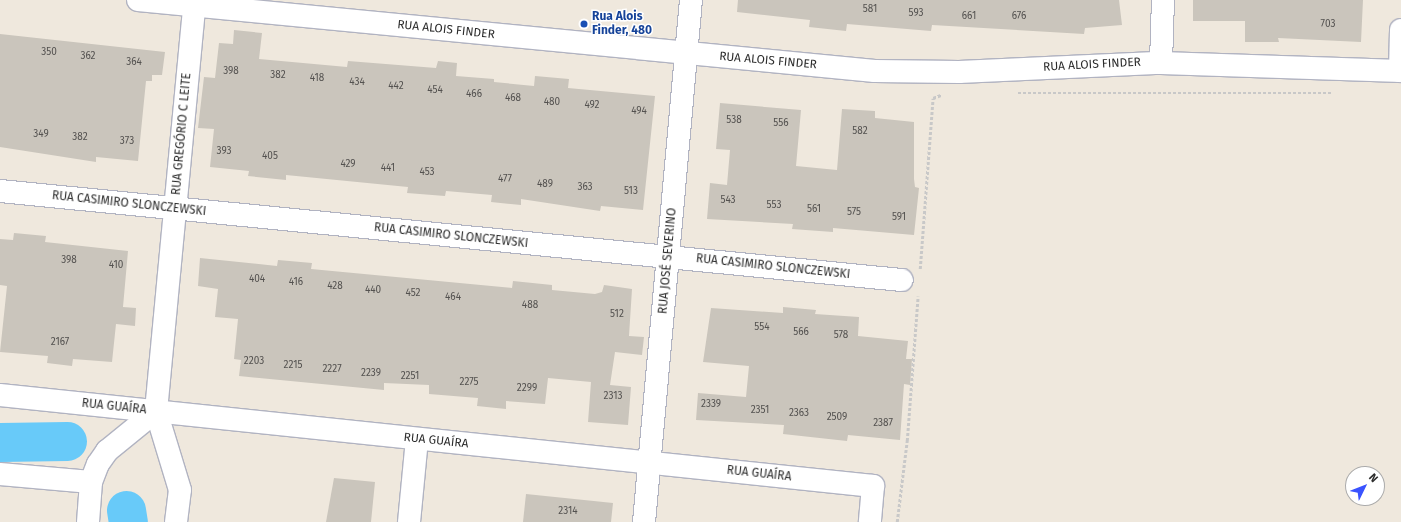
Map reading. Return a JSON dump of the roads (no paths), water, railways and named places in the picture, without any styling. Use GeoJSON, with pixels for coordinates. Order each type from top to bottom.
{"type":"FeatureCollection","features":[{"type":"Feature","properties":{"kind":"street","name":"RUA ALOIS FINDER"},"geometry":{"type":"LineString","coordinates":[[138,0],[195,3],[687,53],[916,73],[1161,63],[1400,71]]}},
{"type":"Feature","properties":{"kind":"street","name":"RUA JOSÉ SEVERINO"},"geometry":{"type":"LineString","coordinates":[[644,522],[691,0]]}},
{"type":"Feature","properties":{"kind":"street"},"geometry":{"type":"LineString","coordinates":[[1161,63],[1163,0]]}},
{"type":"Feature","properties":{"kind":"street","name":"RUA GREGÓRIO C LEITE"},"geometry":{"type":"LineString","coordinates":[[176,522],[180,490],[156,411],[195,3]]}},
{"type":"Feature","properties":{"kind":"street"},"geometry":{"type":"LineString","coordinates":[[1400,71],[1401,30]]}},
{"type":"Feature","properties":{"kind":"street","name":"RUA CASIMIRO SLONCZEWSKI"},"geometry":{"type":"LineString","coordinates":[[0,191],[668,257],[911,279]]}},
{"type":"Feature","properties":{"kind":"street","name":"RUA GUAÍRA"},"geometry":{"type":"LineString","coordinates":[[0,395],[873,486],[870,522]]}},
{"type":"Feature","properties":{"kind":"street"},"geometry":{"type":"LineString","coordinates":[[88,522],[92,482],[108,451],[156,411]]}},
{"type":"Feature","properties":{"kind":"street"},"geometry":{"type":"LineString","coordinates":[[409,522],[417,439]]}},
{"type":"Feature","properties":{"kind":"street"},"geometry":{"type":"LineString","coordinates":[[0,474],[92,482]]}},
{"type":"Feature","properties":{"kind":"waterway"},"geometry":{"type":"LineString","coordinates":[[0,442],[67,441]]}},
{"type":"Feature","properties":{"kind":"waterway"},"geometry":{"type":"LineString","coordinates":[[126,510],[128,522]]}},
{"type":"Feature","properties":{"kind":"place","name":"Rua Alois Finder, 480"},"geometry":{"type":"Point","coordinates":[584,24]}}]}
